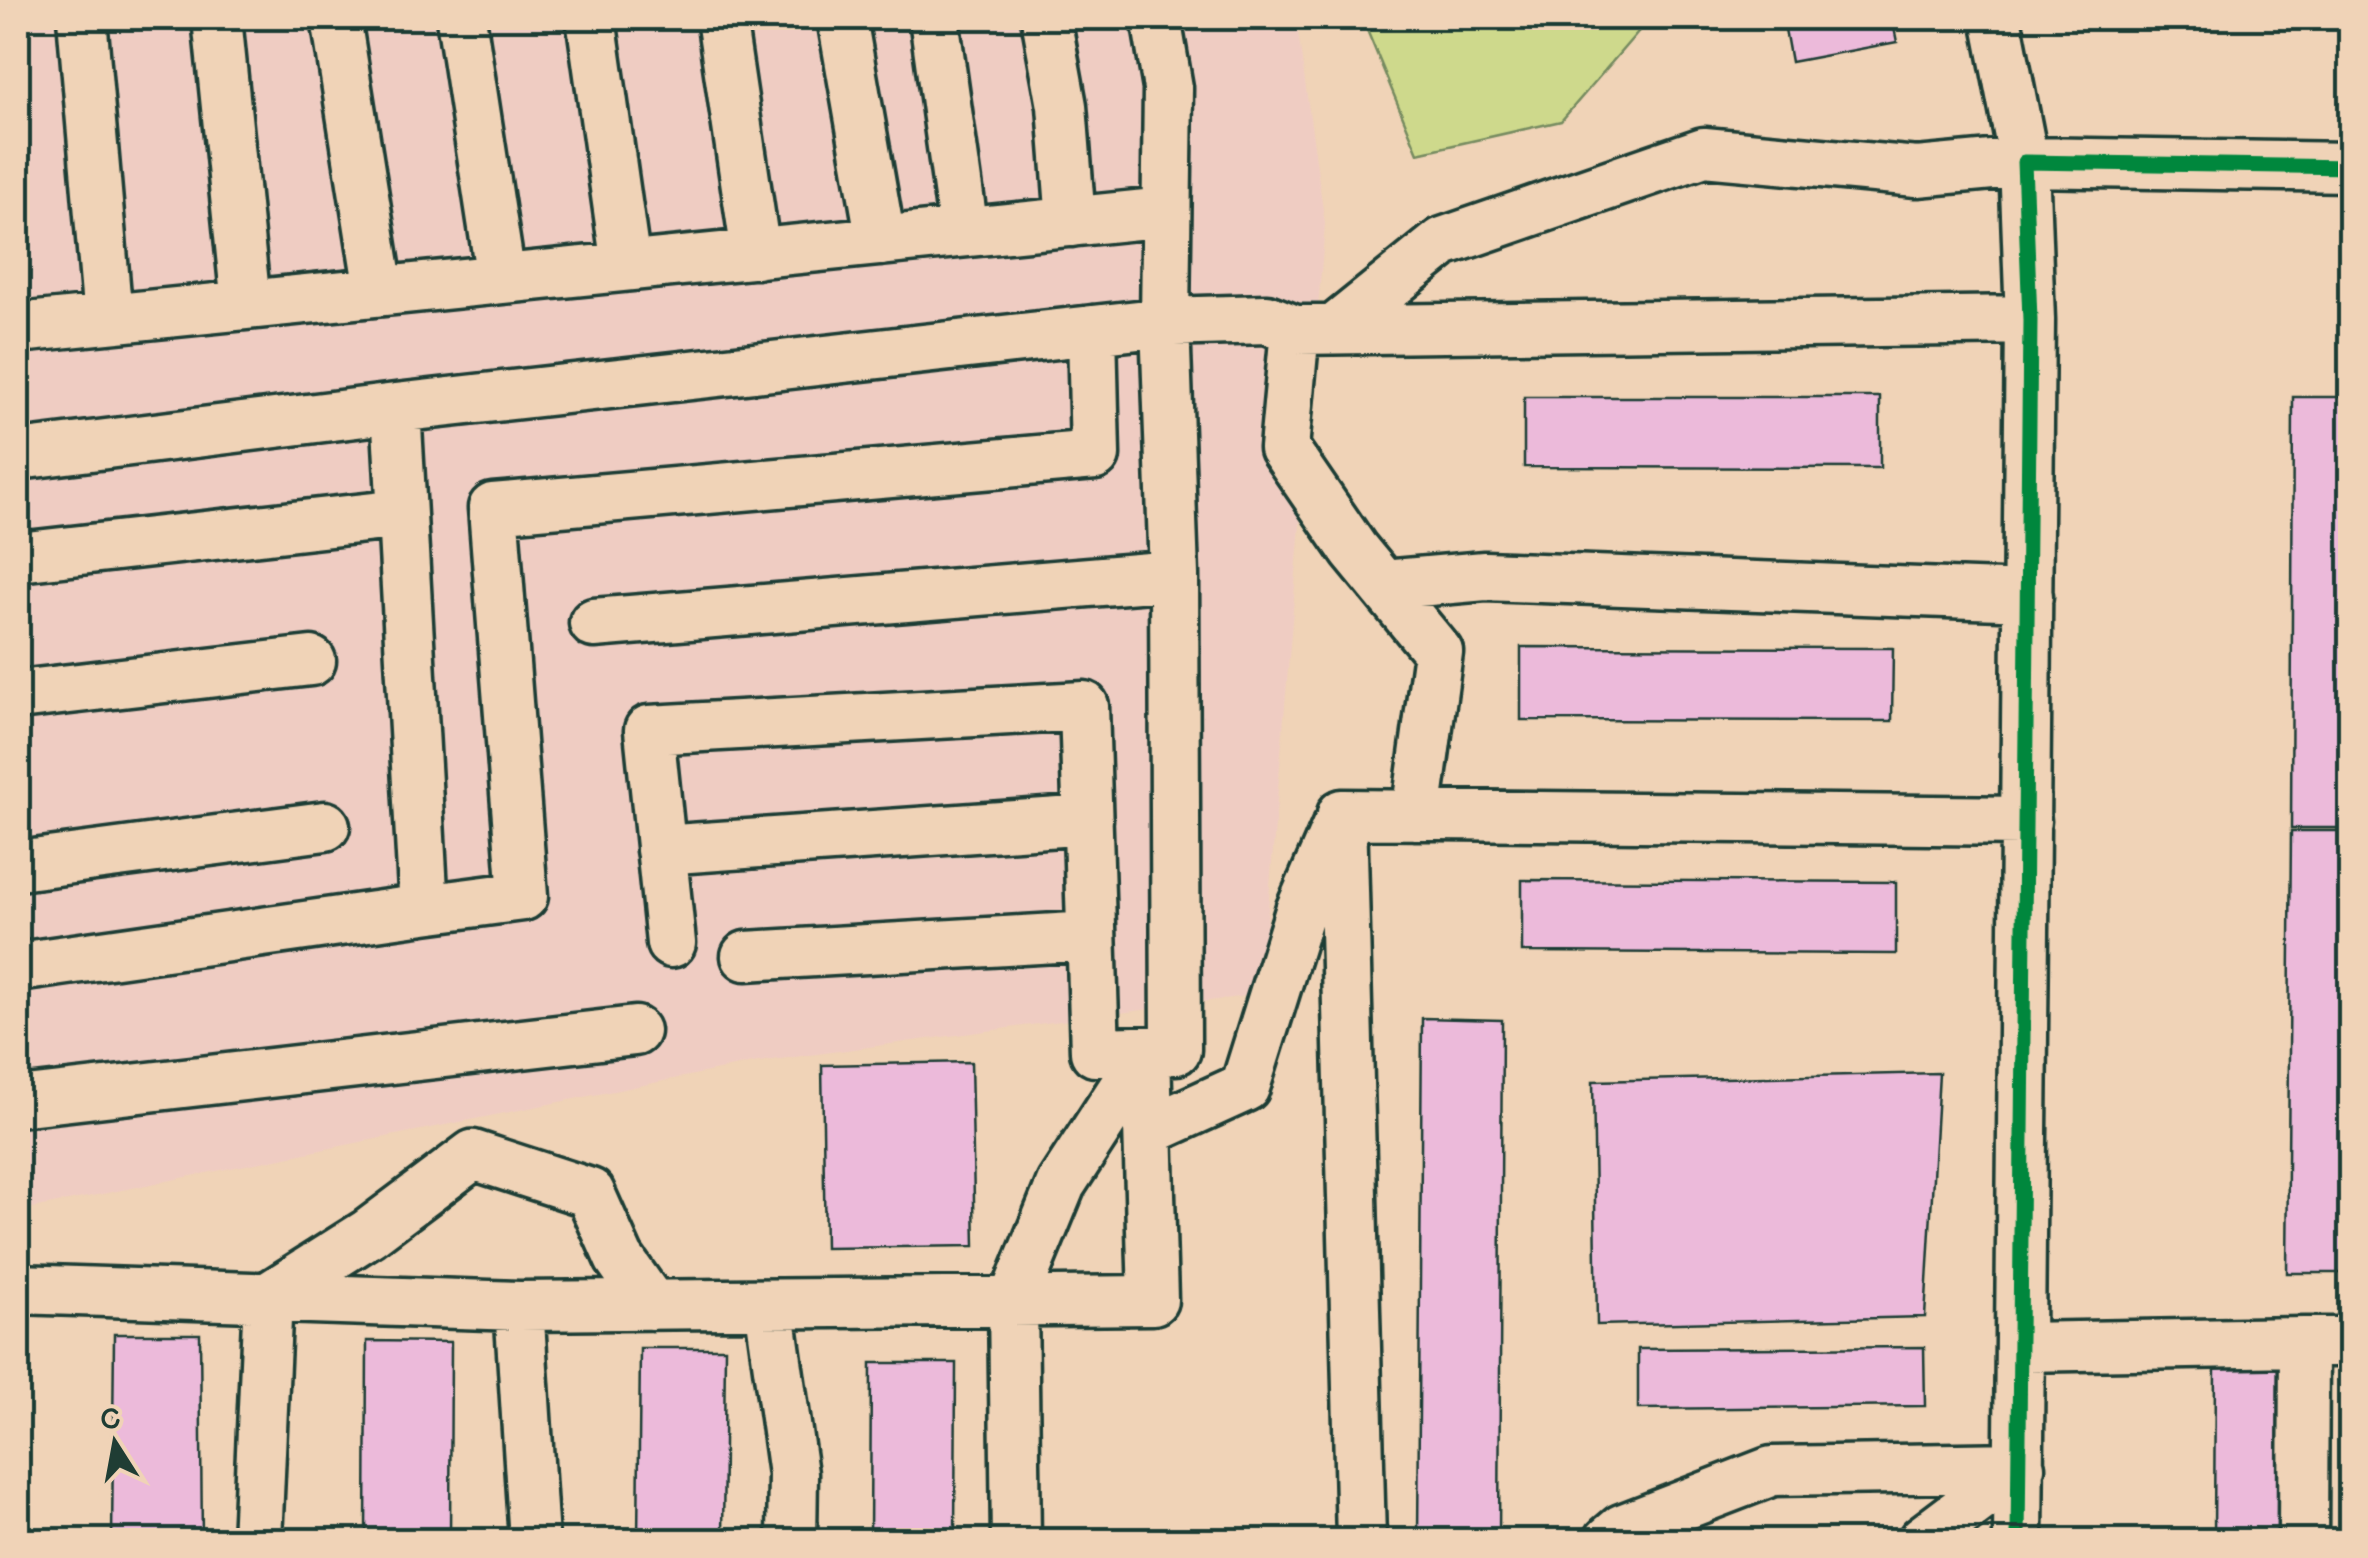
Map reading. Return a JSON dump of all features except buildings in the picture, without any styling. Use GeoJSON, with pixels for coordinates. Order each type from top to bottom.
{"type":"FeatureCollection","features":[{"type":"Feature","properties":{"kind":"street"},"geometry":{"type":"LineString","coordinates":[[82,18],[108,319]]}},
{"type":"Feature","properties":{"kind":"street"},"geometry":{"type":"LineString","coordinates":[[217,18],[246,305]]}},
{"type":"Feature","properties":{"kind":"street"},"geometry":{"type":"LineString","coordinates":[[336,18],[379,291]]}},
{"type":"Feature","properties":{"kind":"street"},"geometry":{"type":"LineString","coordinates":[[461,18],[500,279]]}},
{"type":"Feature","properties":{"kind":"street"},"geometry":{"type":"LineString","coordinates":[[591,18],[626,266]]}},
{"type":"Feature","properties":{"kind":"street"},"geometry":{"type":"LineString","coordinates":[[722,18],[756,254]]}},
{"type":"Feature","properties":{"kind":"street"},"geometry":{"type":"LineString","coordinates":[[842,18],[880,241]]}},
{"type":"Feature","properties":{"kind":"street"},"geometry":{"type":"LineString","coordinates":[[934,18],[964,232]]}},
{"type":"Feature","properties":{"kind":"street"},"geometry":{"type":"LineString","coordinates":[[1046,18],[1062,106],[1072,222]]}},
{"type":"Feature","properties":{"kind":"street"},"geometry":{"type":"LineString","coordinates":[[671,943],[649,730],[1084,706],[1095,1052],[1176,1050],[1174,575],[1165,322],[1168,88],[1156,18]]}},
{"type":"Feature","properties":{"kind":"street"},"geometry":{"type":"LineString","coordinates":[[1996,18],[2024,162],[2030,320],[2018,1540]]}},
{"type":"Feature","properties":{"kind":"street"},"geometry":{"type":"LineString","coordinates":[[1416,815],[1438,652],[1354,550],[1284,448],[1315,330],[1443,242],[1704,152],[1917,172],[2024,162],[2350,168]]}},
{"type":"Feature","properties":{"kind":"street"},"geometry":{"type":"LineString","coordinates":[[18,328],[1166,212]]}},
{"type":"Feature","properties":{"kind":"street"},"geometry":{"type":"LineString","coordinates":[[18,455],[396,408],[1165,322],[1268,319],[1315,330],[2030,320]]}},
{"type":"Feature","properties":{"kind":"street"},"geometry":{"type":"LineString","coordinates":[[18,967],[522,896],[492,508],[1094,455],[1092,330]]}},
{"type":"Feature","properties":{"kind":"street"},"geometry":{"type":"LineString","coordinates":[[396,408],[424,910]]}},
{"type":"Feature","properties":{"kind":"street"},"geometry":{"type":"LineString","coordinates":[[18,557],[401,514]]}},
{"type":"Feature","properties":{"kind":"street"},"geometry":{"type":"LineString","coordinates":[[594,623],[1174,575]]}},
{"type":"Feature","properties":{"kind":"street"},"geometry":{"type":"LineString","coordinates":[[1383,585],[1485,576],[2028,596]]}},
{"type":"Feature","properties":{"kind":"street"},"geometry":{"type":"LineString","coordinates":[[18,695],[312,661]]}},
{"type":"Feature","properties":{"kind":"street"},"geometry":{"type":"LineString","coordinates":[[1342,814],[2026,820]]}},
{"type":"Feature","properties":{"kind":"street"},"geometry":{"type":"LineString","coordinates":[[1148,1131],[1245,1087],[1300,911],[1342,814]]}},
{"type":"Feature","properties":{"kind":"street"},"geometry":{"type":"LineString","coordinates":[[1342,814],[1361,1540]]}},
{"type":"Feature","properties":{"kind":"street"},"geometry":{"type":"LineString","coordinates":[[661,850],[1088,820]]}},
{"type":"Feature","properties":{"kind":"street"},"geometry":{"type":"LineString","coordinates":[[18,866],[325,826]]}},
{"type":"Feature","properties":{"kind":"street"},"geometry":{"type":"LineString","coordinates":[[746,956],[1091,936]]}},
{"type":"Feature","properties":{"kind":"street"},"geometry":{"type":"LineString","coordinates":[[18,1102],[635,1031]]}},
{"type":"Feature","properties":{"kind":"street"},"geometry":{"type":"LineString","coordinates":[[18,1289],[519,1306],[1153,1300],[1146,1052]]}},
{"type":"Feature","properties":{"kind":"street"},"geometry":{"type":"LineString","coordinates":[[1016,1540],[1014,1302],[1061,1184],[1146,1052]]}},
{"type":"Feature","properties":{"kind":"street"},"geometry":{"type":"LineString","coordinates":[[268,1297],[368,1233],[473,1155],[590,1193],[619,1258],[652,1304]]}},
{"type":"Feature","properties":{"kind":"street"},"geometry":{"type":"LineString","coordinates":[[257,1540],[268,1297]]}},
{"type":"Feature","properties":{"kind":"street"},"geometry":{"type":"LineString","coordinates":[[769,1304],[793,1474],[792,1540]]}},
{"type":"Feature","properties":{"kind":"street"},"geometry":{"type":"LineString","coordinates":[[519,1306],[534,1540]]}},
{"type":"Feature","properties":{"kind":"street"},"geometry":{"type":"LineString","coordinates":[[2303,1540],[2304,1342]]}},
{"type":"Feature","properties":{"kind":"street"},"geometry":{"type":"LineString","coordinates":[[2022,1348],[2350,1342]]}},
{"type":"Feature","properties":{"kind":"street"},"geometry":{"type":"LineString","coordinates":[[1619,1537],[1772,1470],[2020,1467]]}},
{"type":"Feature","properties":{"kind":"street"},"geometry":{"type":"LineString","coordinates":[[1923,1540],[2020,1467]]}},
{"type":"Feature","properties":{"kind":"shaded area"},"geometry":{"type":"Polygon","coordinates":[[[18,18],[1296,18],[1325,224],[1261,994],[758,1062],[18,1211],[18,18]]]}},
{"type":"Feature","properties":{"kind":"green space"},"geometry":{"type":"Polygon","coordinates":[[[1362,18],[1650,18],[1561,121],[1418,153],[1362,18]]]}},
{"type":"Feature","properties":{"kind":"cycle path"},"geometry":{"type":"LineString","coordinates":[[2018,1540],[2030,320],[2024,162],[2350,167]]}}]}
